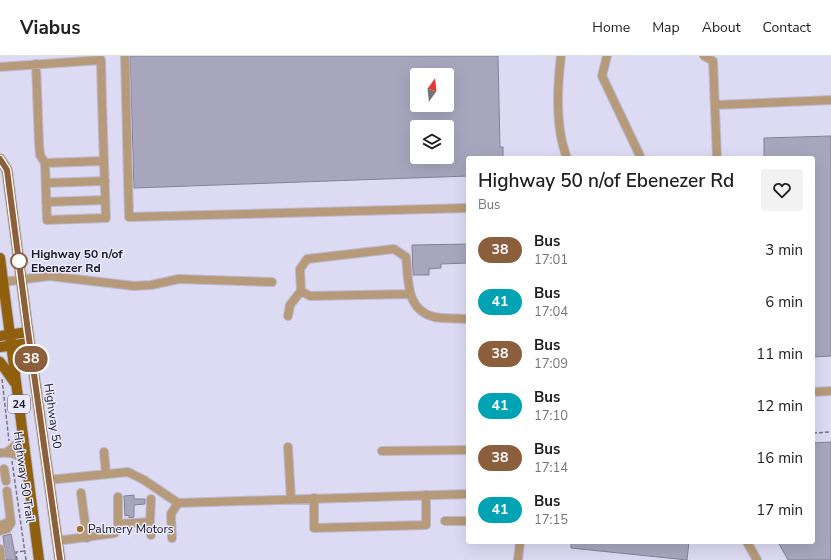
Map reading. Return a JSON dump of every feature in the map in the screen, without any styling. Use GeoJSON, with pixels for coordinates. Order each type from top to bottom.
{"type":"FeatureCollection","features":[{"type":"Feature","properties":{"kind":"main road","name":"Highway 50"},"geometry":{"type":"LineString","coordinates":[[0,159],[7,170],[29,343],[60,560]]}},
{"type":"Feature","properties":{"kind":"main road","name":"24"},"geometry":{"type":"LineString","coordinates":[[0,258],[5,296],[5,336],[11,345],[39,560]]}},
{"type":"Feature","properties":{"kind":"main road"},"geometry":{"type":"LineString","coordinates":[[0,308],[5,296]]}},
{"type":"Feature","properties":{"kind":"main road"},"geometry":{"type":"LineString","coordinates":[[5,336],[28,332]]}},
{"type":"Feature","properties":{"kind":"main road"},"geometry":{"type":"LineString","coordinates":[[0,347],[29,343]]}},
{"type":"Feature","properties":{"kind":"main road"},"geometry":{"type":"LineString","coordinates":[[0,362],[16,385]]}},
{"type":"Feature","properties":{"kind":"street"},"geometry":{"type":"LineString","coordinates":[[125,56],[129,217],[466,208]]}},
{"type":"Feature","properties":{"kind":"street"},"geometry":{"type":"LineString","coordinates":[[561,56],[559,121],[566,156]]}},
{"type":"Feature","properties":{"kind":"street"},"geometry":{"type":"LineString","coordinates":[[607,56],[602,76],[640,156]]}},
{"type":"Feature","properties":{"kind":"street"},"geometry":{"type":"LineString","coordinates":[[704,56],[714,59],[716,156]]}},
{"type":"Feature","properties":{"kind":"street"},"geometry":{"type":"LineString","coordinates":[[0,67],[36,64],[101,60],[106,218],[47,220],[46,163],[40,155],[36,64]]}},
{"type":"Feature","properties":{"kind":"street"},"geometry":{"type":"LineString","coordinates":[[715,105],[831,100]]}},
{"type":"Feature","properties":{"kind":"street"},"geometry":{"type":"LineString","coordinates":[[46,163],[104,161]]}},
{"type":"Feature","properties":{"kind":"street"},"geometry":{"type":"LineString","coordinates":[[46,183],[105,182]]}},
{"type":"Feature","properties":{"kind":"street"},"geometry":{"type":"LineString","coordinates":[[46,202],[105,200]]}},
{"type":"Feature","properties":{"kind":"street"},"geometry":{"type":"LineString","coordinates":[[288,316],[290,305],[301,291],[300,268],[307,259],[394,249],[406,257],[410,294],[416,308],[434,317],[466,319]]}},
{"type":"Feature","properties":{"kind":"street"},"geometry":{"type":"LineString","coordinates":[[3,282],[48,276],[134,286],[151,285],[179,279],[272,282]]}},
{"type":"Feature","properties":{"kind":"street"},"geometry":{"type":"LineString","coordinates":[[301,291],[310,296],[410,294]]}},
{"type":"Feature","properties":{"kind":"street"},"geometry":{"type":"LineString","coordinates":[[815,392],[831,391]]}},
{"type":"Feature","properties":{"kind":"street"},"geometry":{"type":"LineString","coordinates":[[7,452],[18,443],[22,432]]}},
{"type":"Feature","properties":{"kind":"street"},"geometry":{"type":"LineString","coordinates":[[288,447],[291,499]]}},
{"type":"Feature","properties":{"kind":"street"},"geometry":{"type":"LineString","coordinates":[[382,451],[466,450]]}},
{"type":"Feature","properties":{"kind":"street"},"geometry":{"type":"LineString","coordinates":[[7,452],[16,454],[26,462]]}},
{"type":"Feature","properties":{"kind":"street"},"geometry":{"type":"LineString","coordinates":[[104,452],[106,474]]}},
{"type":"Feature","properties":{"kind":"street"},"geometry":{"type":"LineString","coordinates":[[4,469],[6,481]]}},
{"type":"Feature","properties":{"kind":"street"},"geometry":{"type":"LineString","coordinates":[[48,480],[128,472],[144,480],[178,503],[466,494]]}},
{"type":"Feature","properties":{"kind":"street"},"geometry":{"type":"LineString","coordinates":[[0,531],[9,528],[10,520],[7,491]]}},
{"type":"Feature","properties":{"kind":"street"},"geometry":{"type":"LineString","coordinates":[[81,493],[87,538]]}},
{"type":"Feature","properties":{"kind":"street"},"geometry":{"type":"LineString","coordinates":[[314,498],[314,528],[426,525],[426,495]]}},
{"type":"Feature","properties":{"kind":"street"},"geometry":{"type":"LineString","coordinates":[[57,541],[115,534],[118,524],[118,497]]}},
{"type":"Feature","properties":{"kind":"street"},"geometry":{"type":"LineString","coordinates":[[151,500],[151,535]]}},
{"type":"Feature","properties":{"kind":"street"},"geometry":{"type":"LineString","coordinates":[[172,538],[171,514],[178,503]]}},
{"type":"Feature","properties":{"kind":"street"},"geometry":{"type":"LineString","coordinates":[[0,525],[5,524],[10,520]]}},
{"type":"Feature","properties":{"kind":"street"},"geometry":{"type":"LineString","coordinates":[[445,521],[466,521]]}},
{"type":"Feature","properties":{"kind":"street"},"geometry":{"type":"LineString","coordinates":[[118,524],[150,522]]}},
{"type":"Feature","properties":{"kind":"street"},"geometry":{"type":"LineString","coordinates":[[518,560],[520,544]]}},
{"type":"Feature","properties":{"kind":"street"},"geometry":{"type":"LineString","coordinates":[[748,544],[757,560]]}},
{"type":"Feature","properties":{"kind":"street"},"geometry":{"type":"LineString","coordinates":[[0,549],[1,560]]}},
{"type":"Feature","properties":{"kind":"path","name":"Highway 50 Trail"},"geometry":{"type":"LineString","coordinates":[[1,375],[7,452],[26,560]]}},
{"type":"Feature","properties":{"kind":"path"},"geometry":{"type":"LineString","coordinates":[[815,433],[831,432]]}},
{"type":"Feature","properties":{"kind":"path"},"geometry":{"type":"LineString","coordinates":[[17,560],[16,552],[25,551]]}},
{"type":"Feature","properties":{"kind":"building"},"geometry":{"type":"Polygon","coordinates":[[[130,56],[498,56],[500,147],[503,147],[503,156],[466,156],[466,176],[134,188],[130,56]]]}},
{"type":"Feature","properties":{"kind":"building"},"geometry":{"type":"Polygon","coordinates":[[[831,136],[831,356],[815,357],[815,156],[764,156],[764,138],[831,136]]]}},
{"type":"Feature","properties":{"kind":"building"},"geometry":{"type":"Polygon","coordinates":[[[466,244],[466,263],[441,264],[441,268],[429,269],[429,275],[413,275],[412,245],[466,244]]]}},
{"type":"Feature","properties":{"kind":"building"},"geometry":{"type":"Polygon","coordinates":[[[831,442],[831,560],[788,560],[779,544],[815,544],[815,443],[831,442]]]}},
{"type":"Feature","properties":{"kind":"building"},"geometry":{"type":"Polygon","coordinates":[[[134,495],[134,499],[145,499],[145,504],[134,505],[134,517],[129,518],[129,515],[125,516],[124,496],[134,495]]]}},
{"type":"Feature","properties":{"kind":"building"},"geometry":{"type":"Polygon","coordinates":[[[11,534],[16,560],[6,560],[3,536],[11,534]]]}},
{"type":"Feature","properties":{"kind":"building"},"geometry":{"type":"Polygon","coordinates":[[[571,544],[689,544],[687,560],[571,548],[571,544]]]}},
{"type":"Feature","properties":{"kind":"bus line","name":"38"},"geometry":{"type":"LineString","coordinates":[[0,159],[7,170],[60,560]]}},
{"type":"Feature","properties":{"kind":"place","name":"Highway 50 n/of Ebenezer Rd"},"geometry":{"type":"Point","coordinates":[19,261]}},
{"type":"Feature","properties":{"kind":"place","name":"Palmery Motors"},"geometry":{"type":"Point","coordinates":[80,529]}}]}
